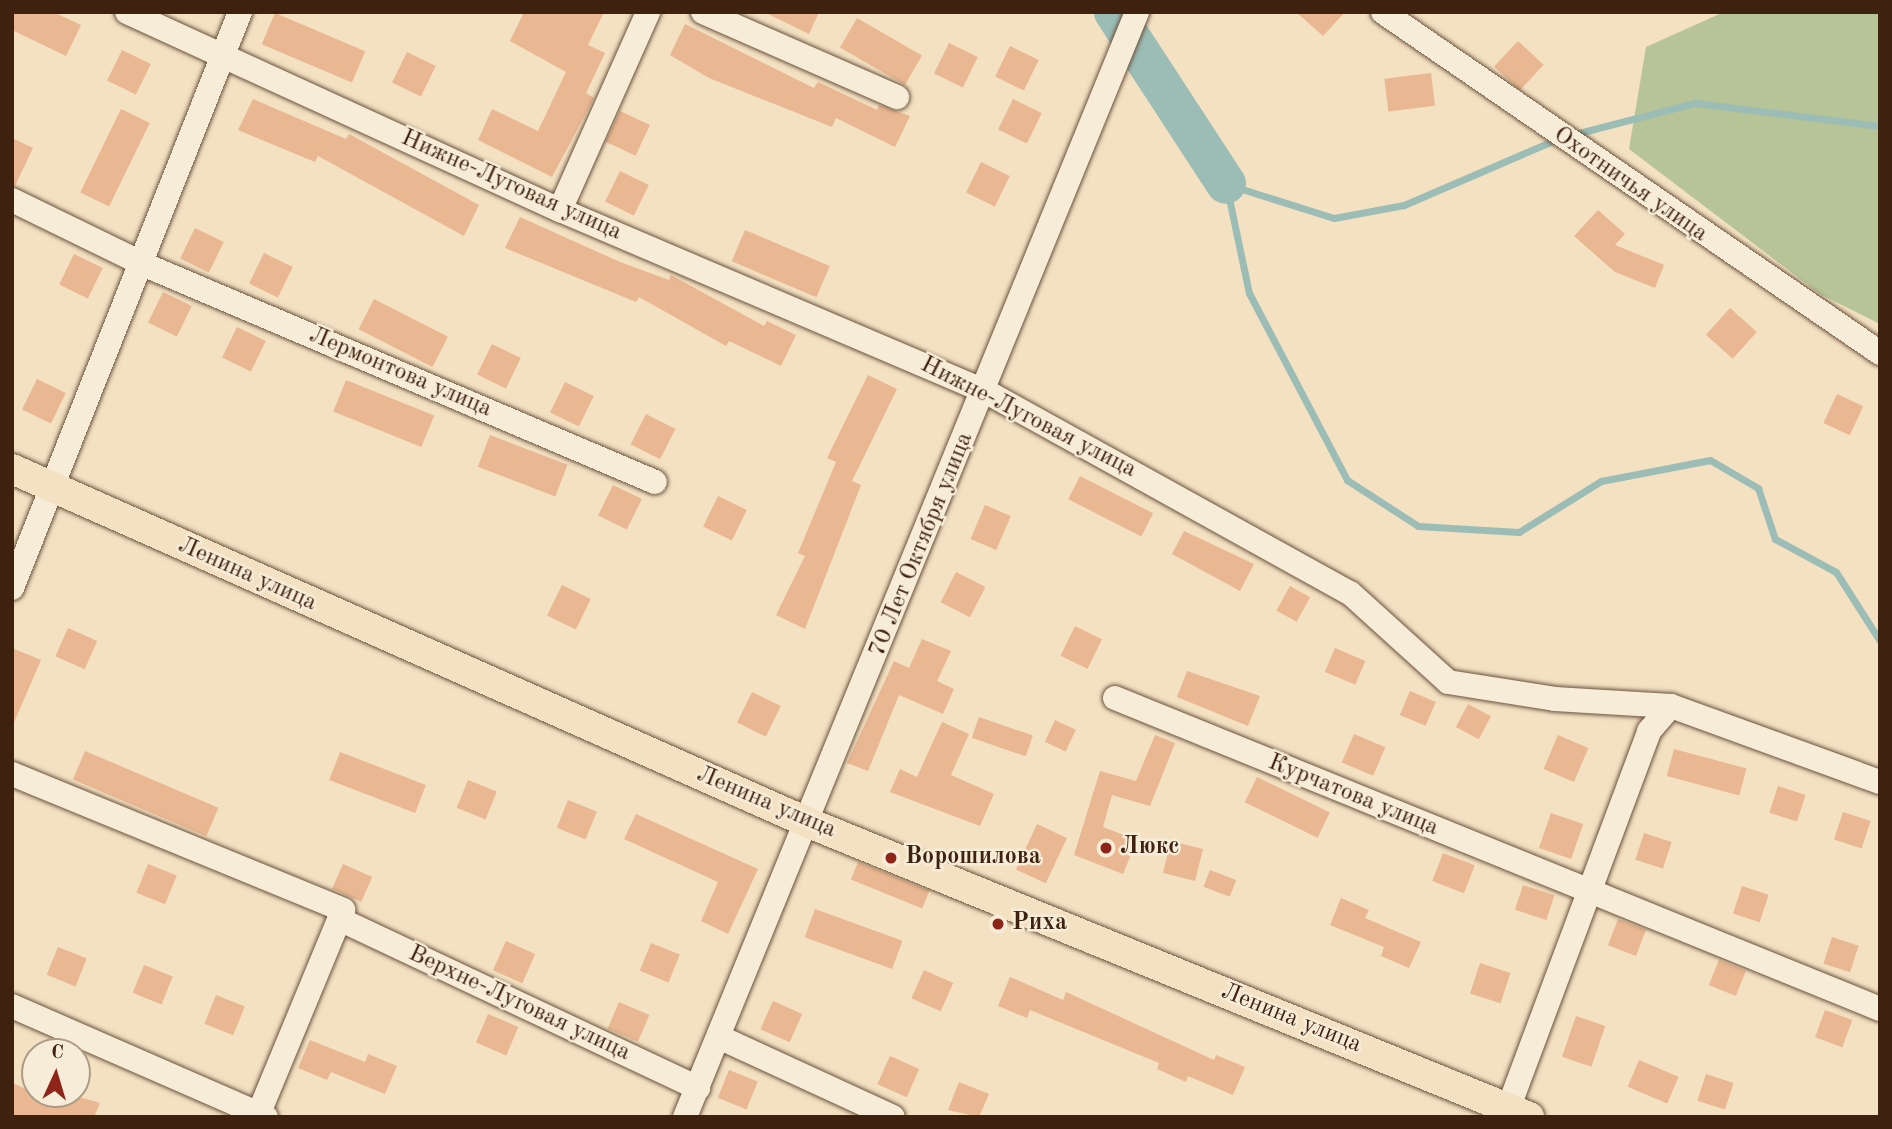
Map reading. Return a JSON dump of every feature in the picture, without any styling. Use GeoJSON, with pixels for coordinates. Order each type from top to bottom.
{"type":"FeatureCollection","features":[{"type":"Feature","properties":{"kind":"main road","name":"Ленина улица"},"geometry":{"type":"LineString","coordinates":[[12,469],[54,490],[809,823],[1515,1114]]}},
{"type":"Feature","properties":{"kind":"street","name":"Нижне-Луговая улица"},"geometry":{"type":"LineString","coordinates":[[127,12],[222,53],[560,210],[985,391],[1350,593],[1448,682],[1555,699],[1671,706],[1880,782]]}},
{"type":"Feature","properties":{"kind":"street"},"geometry":{"type":"LineString","coordinates":[[12,588],[145,265],[222,53],[240,12]]}},
{"type":"Feature","properties":{"kind":"street"},"geometry":{"type":"LineString","coordinates":[[560,210],[648,12]]}},
{"type":"Feature","properties":{"kind":"street"},"geometry":{"type":"LineString","coordinates":[[702,12],[897,97]]}},
{"type":"Feature","properties":{"kind":"street","name":"70 Лет Октября улица"},"geometry":{"type":"LineString","coordinates":[[685,1117],[721,1038],[809,823],[1137,12]]}},
{"type":"Feature","properties":{"kind":"street","name":"Охотничья улица"},"geometry":{"type":"LineString","coordinates":[[1383,12],[1534,119],[1880,353]]}},
{"type":"Feature","properties":{"kind":"street","name":"Лермонтова улица"},"geometry":{"type":"LineString","coordinates":[[12,200],[145,265],[655,482]]}},
{"type":"Feature","properties":{"kind":"street","name":"Курчатова улица"},"geometry":{"type":"LineString","coordinates":[[1115,698],[1590,894],[1880,1009]]}},
{"type":"Feature","properties":{"kind":"street"},"geometry":{"type":"LineString","coordinates":[[1515,1114],[1648,731],[1671,706]]}},
{"type":"Feature","properties":{"kind":"street","name":"Верхне-Луговая улица"},"geometry":{"type":"LineString","coordinates":[[12,774],[341,914],[698,1088]]}},
{"type":"Feature","properties":{"kind":"street"},"geometry":{"type":"LineString","coordinates":[[12,1006],[263,1115],[341,914]]}},
{"type":"Feature","properties":{"kind":"street"},"geometry":{"type":"LineString","coordinates":[[721,1038],[892,1117]]}},
{"type":"Feature","properties":{"kind":"green space"},"geometry":{"type":"Polygon","coordinates":[[[1724,12],[1880,12],[1880,324],[1820,294],[1629,149],[1646,47],[1724,12]]]}},
{"type":"Feature","properties":{"kind":"building"},"geometry":{"type":"Polygon","coordinates":[[[12,12],[53,12],[81,25],[66,56],[12,30],[12,12]]]}},
{"type":"Feature","properties":{"kind":"building"},"geometry":{"type":"Polygon","coordinates":[[[524,12],[604,12],[588,45],[605,53],[586,93],[594,98],[552,177],[478,140],[492,109],[538,131],[566,72],[510,41],[524,12]]]}},
{"type":"Feature","properties":{"kind":"building"},"geometry":{"type":"Polygon","coordinates":[[[764,12],[819,12],[809,34],[764,12]]]}},
{"type":"Feature","properties":{"kind":"building"},"geometry":{"type":"Polygon","coordinates":[[[1296,12],[1345,12],[1323,36],[1296,12]]]}},
{"type":"Feature","properties":{"kind":"building"},"geometry":{"type":"Polygon","coordinates":[[[275,13],[365,51],[352,83],[262,44],[275,13]]]}},
{"type":"Feature","properties":{"kind":"building"},"geometry":{"type":"Polygon","coordinates":[[[857,18],[922,56],[905,85],[840,47],[857,18]]]}},
{"type":"Feature","properties":{"kind":"building"},"geometry":{"type":"Polygon","coordinates":[[[685,24],[814,88],[818,82],[877,110],[879,105],[910,116],[895,147],[836,118],[832,127],[709,78],[670,55],[685,24]]]}},
{"type":"Feature","properties":{"kind":"building"},"geometry":{"type":"Polygon","coordinates":[[[1518,41],[1544,65],[1520,90],[1494,67],[1518,41]]]}},
{"type":"Feature","properties":{"kind":"building"},"geometry":{"type":"Polygon","coordinates":[[[949,43],[978,57],[963,88],[934,74],[949,43]]]}},
{"type":"Feature","properties":{"kind":"building"},"geometry":{"type":"Polygon","coordinates":[[[1010,46],[1039,60],[1024,91],[995,77],[1010,46]]]}},
{"type":"Feature","properties":{"kind":"building"},"geometry":{"type":"Polygon","coordinates":[[[122,50],[151,64],[136,95],[107,81],[122,50]]]}},
{"type":"Feature","properties":{"kind":"building"},"geometry":{"type":"Polygon","coordinates":[[[407,52],[436,66],[421,97],[392,83],[407,52]]]}},
{"type":"Feature","properties":{"kind":"building"},"geometry":{"type":"Polygon","coordinates":[[[1431,73],[1435,106],[1388,111],[1384,79],[1431,73]]]}},
{"type":"Feature","properties":{"kind":"building"},"geometry":{"type":"Polygon","coordinates":[[[253,99],[346,139],[349,134],[479,205],[464,236],[318,156],[315,162],[238,130],[253,99]]]}},
{"type":"Feature","properties":{"kind":"building"},"geometry":{"type":"Polygon","coordinates":[[[1013,99],[1042,113],[1027,144],[998,130],[1013,99]]]}},
{"type":"Feature","properties":{"kind":"building"},"geometry":{"type":"Polygon","coordinates":[[[121,109],[150,123],[109,207],[80,193],[121,109]]]}},
{"type":"Feature","properties":{"kind":"building"},"geometry":{"type":"Polygon","coordinates":[[[620,111],[650,125],[636,156],[606,142],[620,111]]]}},
{"type":"Feature","properties":{"kind":"building"},"geometry":{"type":"Polygon","coordinates":[[[12,138],[33,148],[15,186],[12,185],[12,138]]]}},
{"type":"Feature","properties":{"kind":"building"},"geometry":{"type":"Polygon","coordinates":[[[981,162],[1010,176],[995,207],[966,193],[981,162]]]}},
{"type":"Feature","properties":{"kind":"building"},"geometry":{"type":"Polygon","coordinates":[[[620,171],[649,185],[634,216],[605,202],[620,171]]]}},
{"type":"Feature","properties":{"kind":"building"},"geometry":{"type":"Polygon","coordinates":[[[1598,210],[1625,234],[1615,245],[1664,265],[1655,288],[1615,272],[1574,236],[1598,210]]]}},
{"type":"Feature","properties":{"kind":"building"},"geometry":{"type":"Polygon","coordinates":[[[520,217],[620,262],[669,280],[671,275],[764,326],[767,321],[796,335],[781,366],[729,341],[726,346],[639,297],[636,302],[505,248],[520,217]]]}},
{"type":"Feature","properties":{"kind":"building"},"geometry":{"type":"Polygon","coordinates":[[[195,228],[224,242],[209,273],[180,259],[195,228]]]}},
{"type":"Feature","properties":{"kind":"building"},"geometry":{"type":"Polygon","coordinates":[[[745,230],[830,266],[816,297],[732,261],[745,230]]]}},
{"type":"Feature","properties":{"kind":"building"},"geometry":{"type":"Polygon","coordinates":[[[264,253],[293,267],[278,298],[249,284],[264,253]]]}},
{"type":"Feature","properties":{"kind":"building"},"geometry":{"type":"Polygon","coordinates":[[[74,254],[103,268],[88,299],[59,285],[74,254]]]}},
{"type":"Feature","properties":{"kind":"building"},"geometry":{"type":"Polygon","coordinates":[[[163,292],[192,306],[177,337],[148,323],[163,292]]]}},
{"type":"Feature","properties":{"kind":"building"},"geometry":{"type":"Polygon","coordinates":[[[374,299],[448,337],[433,367],[359,329],[374,299]]]}},
{"type":"Feature","properties":{"kind":"building"},"geometry":{"type":"Polygon","coordinates":[[[1730,308],[1757,332],[1733,359],[1706,335],[1730,308]]]}},
{"type":"Feature","properties":{"kind":"building"},"geometry":{"type":"Polygon","coordinates":[[[237,327],[266,341],[251,372],[222,358],[237,327]]]}},
{"type":"Feature","properties":{"kind":"building"},"geometry":{"type":"Polygon","coordinates":[[[492,344],[521,358],[506,389],[477,375],[492,344]]]}},
{"type":"Feature","properties":{"kind":"building"},"geometry":{"type":"Polygon","coordinates":[[[868,375],[897,389],[852,481],[861,485],[805,629],[776,615],[805,556],[798,553],[836,462],[827,458],[868,375]]]}},
{"type":"Feature","properties":{"kind":"building"},"geometry":{"type":"Polygon","coordinates":[[[37,379],[66,393],[51,424],[22,410],[37,379]]]}},
{"type":"Feature","properties":{"kind":"building"},"geometry":{"type":"Polygon","coordinates":[[[346,380],[434,416],[421,447],[333,412],[346,380]]]}},
{"type":"Feature","properties":{"kind":"building"},"geometry":{"type":"Polygon","coordinates":[[[565,382],[594,396],[579,427],[550,413],[565,382]]]}},
{"type":"Feature","properties":{"kind":"building"},"geometry":{"type":"Polygon","coordinates":[[[1837,394],[1863,406],[1850,435],[1823,423],[1837,394]]]}},
{"type":"Feature","properties":{"kind":"building"},"geometry":{"type":"Polygon","coordinates":[[[646,414],[675,429],[660,459],[631,444],[646,414]]]}},
{"type":"Feature","properties":{"kind":"building"},"geometry":{"type":"Polygon","coordinates":[[[490,435],[567,465],[555,496],[478,467],[490,435]]]}},
{"type":"Feature","properties":{"kind":"building"},"geometry":{"type":"Polygon","coordinates":[[[1080,476],[1153,513],[1141,536],[1068,499],[1080,476]]]}},
{"type":"Feature","properties":{"kind":"building"},"geometry":{"type":"Polygon","coordinates":[[[613,485],[642,499],[627,530],[598,516],[613,485]]]}},
{"type":"Feature","properties":{"kind":"building"},"geometry":{"type":"Polygon","coordinates":[[[718,496],[747,510],[732,541],[703,527],[718,496]]]}},
{"type":"Feature","properties":{"kind":"building"},"geometry":{"type":"Polygon","coordinates":[[[985,505],[1011,516],[996,550],[971,539],[985,505]]]}},
{"type":"Feature","properties":{"kind":"building"},"geometry":{"type":"Polygon","coordinates":[[[1184,531],[1254,564],[1240,591],[1172,554],[1184,531]]]}},
{"type":"Feature","properties":{"kind":"building"},"geometry":{"type":"Polygon","coordinates":[[[956,572],[985,587],[970,617],[941,602],[956,572]]]}},
{"type":"Feature","properties":{"kind":"building"},"geometry":{"type":"Polygon","coordinates":[[[562,585],[591,599],[576,630],[547,616],[562,585]]]}},
{"type":"Feature","properties":{"kind":"building"},"geometry":{"type":"Polygon","coordinates":[[[1290,586],[1310,597],[1297,622],[1276,610],[1290,586]]]}},
{"type":"Feature","properties":{"kind":"building"},"geometry":{"type":"Polygon","coordinates":[[[1075,626],[1102,639],[1087,669],[1061,656],[1075,626]]]}},
{"type":"Feature","properties":{"kind":"building"},"geometry":{"type":"Polygon","coordinates":[[[68,628],[97,641],[85,669],[55,656],[68,628]]]}},
{"type":"Feature","properties":{"kind":"building"},"geometry":{"type":"Polygon","coordinates":[[[922,639],[951,651],[937,681],[954,689],[943,714],[899,695],[868,771],[847,763],[894,661],[909,668],[922,639]]]}},
{"type":"Feature","properties":{"kind":"building"},"geometry":{"type":"Polygon","coordinates":[[[12,648],[41,660],[12,727],[12,648]]]}},
{"type":"Feature","properties":{"kind":"building"},"geometry":{"type":"Polygon","coordinates":[[[1335,648],[1365,661],[1355,685],[1325,672],[1335,648]]]}},
{"type":"Feature","properties":{"kind":"building"},"geometry":{"type":"Polygon","coordinates":[[[1187,671],[1260,696],[1248,726],[1177,697],[1187,671]]]}},
{"type":"Feature","properties":{"kind":"building"},"geometry":{"type":"Polygon","coordinates":[[[1410,691],[1436,702],[1426,726],[1400,715],[1410,691]]]}},
{"type":"Feature","properties":{"kind":"building"},"geometry":{"type":"Polygon","coordinates":[[[752,692],[781,706],[766,737],[737,723],[752,692]]]}},
{"type":"Feature","properties":{"kind":"building"},"geometry":{"type":"Polygon","coordinates":[[[1468,704],[1491,716],[1479,739],[1456,727],[1468,704]]]}},
{"type":"Feature","properties":{"kind":"building"},"geometry":{"type":"Polygon","coordinates":[[[979,717],[1033,736],[1026,756],[972,738],[979,717]]]}},
{"type":"Feature","properties":{"kind":"building"},"geometry":{"type":"Polygon","coordinates":[[[1055,720],[1076,730],[1066,751],[1045,742],[1055,720]]]}},
{"type":"Feature","properties":{"kind":"building"},"geometry":{"type":"Polygon","coordinates":[[[942,722],[969,734],[951,775],[994,794],[980,826],[890,792],[900,769],[917,777],[942,722]]]}},
{"type":"Feature","properties":{"kind":"building"},"geometry":{"type":"Polygon","coordinates":[[[1354,734],[1385,747],[1373,776],[1342,763],[1354,734]]]}},
{"type":"Feature","properties":{"kind":"building"},"geometry":{"type":"Polygon","coordinates":[[[1155,735],[1175,743],[1150,806],[1112,795],[1103,827],[1137,840],[1123,874],[1074,855],[1100,771],[1136,781],[1155,735]]]}},
{"type":"Feature","properties":{"kind":"building"},"geometry":{"type":"Polygon","coordinates":[[[1558,735],[1588,748],[1574,782],[1544,769],[1558,735]]]}},
{"type":"Feature","properties":{"kind":"building"},"geometry":{"type":"Polygon","coordinates":[[[1674,749],[1746,768],[1739,795],[1667,776],[1674,749]]]}},
{"type":"Feature","properties":{"kind":"building"},"geometry":{"type":"Polygon","coordinates":[[[85,751],[218,808],[206,836],[73,780],[85,751]]]}},
{"type":"Feature","properties":{"kind":"building"},"geometry":{"type":"Polygon","coordinates":[[[340,752],[426,785],[415,813],[329,780],[340,752]]]}},
{"type":"Feature","properties":{"kind":"building"},"geometry":{"type":"Polygon","coordinates":[[[1257,777],[1330,813],[1318,838],[1245,802],[1257,777]]]}},
{"type":"Feature","properties":{"kind":"building"},"geometry":{"type":"Polygon","coordinates":[[[468,780],[497,792],[486,819],[457,808],[468,780]]]}},
{"type":"Feature","properties":{"kind":"building"},"geometry":{"type":"Polygon","coordinates":[[[1778,786],[1806,795],[1797,822],[1769,813],[1778,786]]]}},
{"type":"Feature","properties":{"kind":"building"},"geometry":{"type":"Polygon","coordinates":[[[568,800],[597,812],[586,839],[557,828],[568,800]]]}},
{"type":"Feature","properties":{"kind":"building"},"geometry":{"type":"Polygon","coordinates":[[[1843,812],[1871,821],[1862,849],[1834,840],[1843,812]]]}},
{"type":"Feature","properties":{"kind":"building"},"geometry":{"type":"Polygon","coordinates":[[[1551,813],[1583,824],[1571,859],[1539,848],[1551,813]]]}},
{"type":"Feature","properties":{"kind":"building"},"geometry":{"type":"Polygon","coordinates":[[[636,814],[758,869],[728,934],[701,921],[718,882],[624,839],[636,814]]]}},
{"type":"Feature","properties":{"kind":"building"},"geometry":{"type":"Polygon","coordinates":[[[1037,824],[1067,838],[1046,883],[1016,869],[1037,824]]]}},
{"type":"Feature","properties":{"kind":"building"},"geometry":{"type":"Polygon","coordinates":[[[1644,833],[1672,842],[1663,869],[1635,860],[1644,833]]]}},
{"type":"Feature","properties":{"kind":"building"},"geometry":{"type":"Polygon","coordinates":[[[1171,841],[1203,849],[1195,881],[1163,873],[1171,841]]]}},
{"type":"Feature","properties":{"kind":"building"},"geometry":{"type":"Polygon","coordinates":[[[1443,853],[1475,865],[1464,893],[1432,881],[1443,853]]]}},
{"type":"Feature","properties":{"kind":"building"},"geometry":{"type":"Polygon","coordinates":[[[858,862],[929,891],[922,908],[851,880],[858,862]]]}},
{"type":"Feature","properties":{"kind":"building"},"geometry":{"type":"Polygon","coordinates":[[[148,864],[177,876],[165,904],[136,893],[148,864]]]}},
{"type":"Feature","properties":{"kind":"building"},"geometry":{"type":"Polygon","coordinates":[[[343,864],[372,877],[361,902],[332,889],[343,864]]]}},
{"type":"Feature","properties":{"kind":"building"},"geometry":{"type":"Polygon","coordinates":[[[1210,870],[1236,880],[1230,897],[1204,887],[1210,870]]]}},
{"type":"Feature","properties":{"kind":"building"},"geometry":{"type":"Polygon","coordinates":[[[1523,885],[1554,895],[1546,920],[1515,910],[1523,885]]]}},
{"type":"Feature","properties":{"kind":"building"},"geometry":{"type":"Polygon","coordinates":[[[1742,886],[1769,895],[1760,922],[1733,914],[1742,886]]]}},
{"type":"Feature","properties":{"kind":"building"},"geometry":{"type":"Polygon","coordinates":[[[1341,898],[1369,910],[1365,918],[1421,942],[1409,968],[1381,956],[1384,947],[1330,925],[1341,898]]]}},
{"type":"Feature","properties":{"kind":"building"},"geometry":{"type":"Polygon","coordinates":[[[815,909],[902,941],[892,969],[805,937],[815,909]]]}},
{"type":"Feature","properties":{"kind":"building"},"geometry":{"type":"Polygon","coordinates":[[[1618,919],[1646,930],[1636,956],[1608,945],[1618,919]]]}},
{"type":"Feature","properties":{"kind":"building"},"geometry":{"type":"Polygon","coordinates":[[[1832,937],[1859,946],[1850,972],[1823,964],[1832,937]]]}},
{"type":"Feature","properties":{"kind":"building"},"geometry":{"type":"Polygon","coordinates":[[[506,941],[535,954],[522,983],[493,970],[506,941]]]}},
{"type":"Feature","properties":{"kind":"building"},"geometry":{"type":"Polygon","coordinates":[[[651,943],[680,955],[669,982],[640,971],[651,943]]]}},
{"type":"Feature","properties":{"kind":"building"},"geometry":{"type":"Polygon","coordinates":[[[58,947],[87,959],[76,986],[47,975],[58,947]]]}},
{"type":"Feature","properties":{"kind":"building"},"geometry":{"type":"Polygon","coordinates":[[[1719,960],[1746,971],[1736,996],[1709,985],[1719,960]]]}},
{"type":"Feature","properties":{"kind":"building"},"geometry":{"type":"Polygon","coordinates":[[[1480,963],[1510,973],[1501,1003],[1470,993],[1480,963]]]}},
{"type":"Feature","properties":{"kind":"building"},"geometry":{"type":"Polygon","coordinates":[[[144,965],[173,977],[162,1004],[133,993],[144,965]]]}},
{"type":"Feature","properties":{"kind":"building"},"geometry":{"type":"Polygon","coordinates":[[[924,970],[953,983],[941,1011],[911,998],[924,970]]]}},
{"type":"Feature","properties":{"kind":"building"},"geometry":{"type":"Polygon","coordinates":[[[1010,977],[1063,1000],[1066,992],[1214,1060],[1216,1055],[1245,1067],[1233,1095],[1188,1076],[1186,1082],[1157,1069],[1159,1063],[1030,1010],[1027,1018],[998,1006],[1010,977]]]}},
{"type":"Feature","properties":{"kind":"building"},"geometry":{"type":"Polygon","coordinates":[[[216,995],[245,1007],[233,1035],[204,1024],[216,995]]]}},
{"type":"Feature","properties":{"kind":"building"},"geometry":{"type":"Polygon","coordinates":[[[773,1001],[802,1014],[790,1042],[760,1029],[773,1001]]]}},
{"type":"Feature","properties":{"kind":"building"},"geometry":{"type":"Polygon","coordinates":[[[619,1002],[649,1015],[638,1042],[608,1029],[619,1002]]]}},
{"type":"Feature","properties":{"kind":"building"},"geometry":{"type":"Polygon","coordinates":[[[1825,1010],[1852,1020],[1842,1047],[1815,1037],[1825,1010]]]}},
{"type":"Feature","properties":{"kind":"building"},"geometry":{"type":"Polygon","coordinates":[[[488,1014],[518,1027],[506,1055],[476,1043],[488,1014]]]}},
{"type":"Feature","properties":{"kind":"building"},"geometry":{"type":"Polygon","coordinates":[[[1576,1016],[1605,1026],[1591,1067],[1562,1057],[1576,1016]]]}},
{"type":"Feature","properties":{"kind":"building"},"geometry":{"type":"Polygon","coordinates":[[[310,1040],[365,1062],[368,1054],[397,1066],[385,1094],[331,1072],[327,1080],[298,1068],[310,1040]]]}},
{"type":"Feature","properties":{"kind":"building"},"geometry":{"type":"Polygon","coordinates":[[[890,1056],[919,1069],[907,1097],[877,1084],[890,1056]]]}},
{"type":"Feature","properties":{"kind":"building"},"geometry":{"type":"Polygon","coordinates":[[[1639,1060],[1679,1077],[1667,1103],[1628,1087],[1639,1060]]]}},
{"type":"Feature","properties":{"kind":"building"},"geometry":{"type":"Polygon","coordinates":[[[729,1070],[758,1082],[747,1109],[718,1098],[729,1070]]]}},
{"type":"Feature","properties":{"kind":"building"},"geometry":{"type":"Polygon","coordinates":[[[1706,1074],[1734,1083],[1725,1110],[1697,1101],[1706,1074]]]}},
{"type":"Feature","properties":{"kind":"building"},"geometry":{"type":"Polygon","coordinates":[[[959,1082],[989,1094],[979,1117],[948,1110],[959,1082]]]}},
{"type":"Feature","properties":{"kind":"building"},"geometry":{"type":"Polygon","coordinates":[[[12,1083],[21,1087],[21,1108],[91,1108],[91,1100],[100,1103],[94,1117],[12,1117],[12,1083]]]}},
{"type":"Feature","properties":{"kind":"waterway"},"geometry":{"type":"LineString","coordinates":[[1114,12],[1226,184]]}},
{"type":"Feature","properties":{"kind":"waterway"},"geometry":{"type":"LineString","coordinates":[[1571,135],[1695,103],[1880,126]]}},
{"type":"Feature","properties":{"kind":"waterway"},"geometry":{"type":"LineString","coordinates":[[1226,184],[1334,218],[1404,205],[1557,139]]}},
{"type":"Feature","properties":{"kind":"waterway"},"geometry":{"type":"LineString","coordinates":[[1226,184],[1249,293],[1347,480],[1418,526],[1519,532],[1601,481],[1710,460],[1758,488],[1775,539],[1836,572],[1880,641]]}},
{"type":"Feature","properties":{"kind":"place","name":"Люкс"},"geometry":{"type":"Point","coordinates":[1106,848]}},
{"type":"Feature","properties":{"kind":"place","name":"Ворошилова"},"geometry":{"type":"Point","coordinates":[891,858]}},
{"type":"Feature","properties":{"kind":"place","name":"Риха"},"geometry":{"type":"Point","coordinates":[998,924]}}]}
